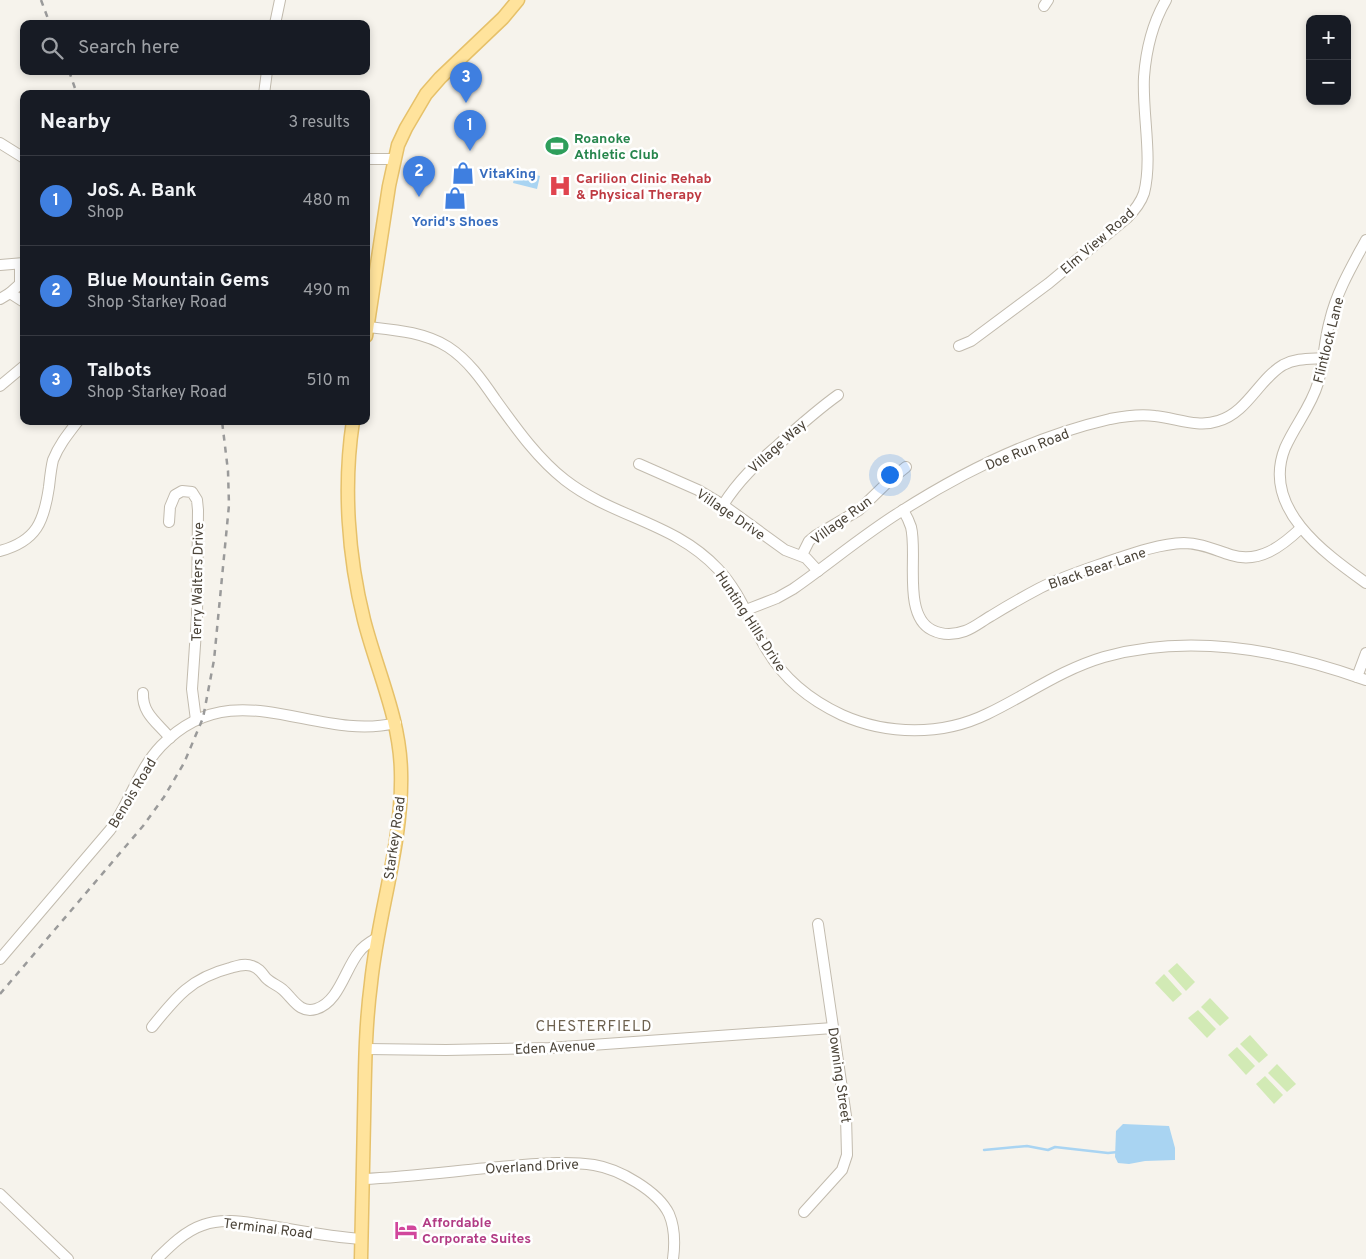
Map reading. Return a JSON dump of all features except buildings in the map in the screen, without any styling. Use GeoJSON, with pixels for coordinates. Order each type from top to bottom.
{"type":"FeatureCollection","features":[{"type":"Feature","properties":{"kind":"main road"},"geometry":{"type":"LineString","coordinates":[[370,311],[389,186],[398,145],[406,128],[426,94],[440,78],[503,18],[518,0]]}},
{"type":"Feature","properties":{"kind":"main road","name":"Starkey Road"},"geometry":{"type":"LineString","coordinates":[[353,425],[349,494],[353,560],[364,619],[396,723],[401,773],[399,815],[377,938],[368,1007],[361,1259]]}},
{"type":"Feature","properties":{"kind":"street"},"geometry":{"type":"LineString","coordinates":[[276,20],[280,0]]}},
{"type":"Feature","properties":{"kind":"street","name":"Elm View Road"},"geometry":{"type":"LineString","coordinates":[[959,346],[971,341],[1049,283],[1127,218],[1136,208],[1144,192],[1146,177],[1144,112],[1146,59],[1153,28],[1166,0]]}},
{"type":"Feature","properties":{"kind":"street"},"geometry":{"type":"LineString","coordinates":[[265,90],[266,75]]}},
{"type":"Feature","properties":{"kind":"street"},"geometry":{"type":"LineString","coordinates":[[0,143],[20,156]]}},
{"type":"Feature","properties":{"kind":"street"},"geometry":{"type":"LineString","coordinates":[[370,160],[395,159]]}},
{"type":"Feature","properties":{"kind":"street","name":"Flintlock Lane"},"geometry":{"type":"LineString","coordinates":[[1366,240],[1334,304],[1317,386],[1285,449],[1280,471],[1285,500],[1290,512],[1301,528],[1332,557],[1366,583]]}},
{"type":"Feature","properties":{"kind":"street"},"geometry":{"type":"LineString","coordinates":[[0,265],[20,264]]}},
{"type":"Feature","properties":{"kind":"street"},"geometry":{"type":"LineString","coordinates":[[0,299],[20,284]]}},
{"type":"Feature","properties":{"kind":"street"},"geometry":{"type":"LineString","coordinates":[[10,293],[20,299]]}},
{"type":"Feature","properties":{"kind":"street","name":"Hunting Hills Drive"},"geometry":{"type":"LineString","coordinates":[[370,331],[413,333],[426,336],[459,355],[481,380],[536,453],[550,467],[597,500],[691,544],[720,571],[731,585],[771,656],[798,687],[826,707],[859,722],[897,730],[928,730],[965,723],[984,715],[1072,668],[1106,657],[1149,648],[1199,646],[1258,651],[1315,663],[1362,678]]}},
{"type":"Feature","properties":{"kind":"street","name":"Doe Run Road"},"geometry":{"type":"LineString","coordinates":[[746,610],[793,589],[903,510],[938,489],[1002,458],[1047,439],[1090,424],[1127,416],[1142,415],[1201,424],[1219,421],[1237,410],[1275,371],[1284,365],[1302,359],[1324,358]]}},
{"type":"Feature","properties":{"kind":"street"},"geometry":{"type":"LineString","coordinates":[[0,386],[20,369]]}},
{"type":"Feature","properties":{"kind":"street","name":"Village Way"},"geometry":{"type":"LineString","coordinates":[[723,504],[747,472],[819,408],[838,395]]}},
{"type":"Feature","properties":{"kind":"street"},"geometry":{"type":"LineString","coordinates":[[0,551],[15,546],[39,525],[44,516],[52,462],[63,441],[75,425]]}},
{"type":"Feature","properties":{"kind":"street","name":"Village Drive"},"geometry":{"type":"LineString","coordinates":[[639,464],[698,490],[723,504],[785,550],[793,554],[802,555],[818,571]]}},
{"type":"Feature","properties":{"kind":"street","name":"Village Run"},"geometry":{"type":"LineString","coordinates":[[802,555],[809,541],[859,510],[906,467]]}},
{"type":"Feature","properties":{"kind":"street","name":"Terry Walters Drive"},"geometry":{"type":"LineString","coordinates":[[169,522],[170,507],[175,495],[182,491],[192,492],[197,500],[198,510],[197,616],[192,689],[196,720]]}},
{"type":"Feature","properties":{"kind":"street","name":"Black Bear Lane"},"geometry":{"type":"LineString","coordinates":[[903,510],[911,527],[914,598],[918,616],[922,623],[933,631],[948,634],[966,631],[1040,588],[1122,556],[1183,543],[1209,547],[1242,557],[1254,557],[1275,549],[1301,528]]}},
{"type":"Feature","properties":{"kind":"street"},"geometry":{"type":"LineString","coordinates":[[1362,678],[1366,653]]}},
{"type":"Feature","properties":{"kind":"street"},"geometry":{"type":"LineString","coordinates":[[143,693],[142,704],[170,738]]}},
{"type":"Feature","properties":{"kind":"street","name":"Benois Road"},"geometry":{"type":"LineString","coordinates":[[0,959],[110,830],[123,812],[150,759],[185,725],[225,712],[245,710],[262,711],[364,728],[396,723]]}},
{"type":"Feature","properties":{"kind":"street","name":"Downing Street"},"geometry":{"type":"LineString","coordinates":[[804,1212],[842,1170],[847,1155],[846,1116],[818,924]]}},
{"type":"Feature","properties":{"kind":"street"},"geometry":{"type":"LineString","coordinates":[[152,1026],[179,994],[195,982],[218,971],[244,965],[251,965],[260,971],[271,983],[288,994],[299,1007],[317,1009],[334,995],[363,947],[377,938]]}},
{"type":"Feature","properties":{"kind":"street","name":"Eden Avenue"},"geometry":{"type":"LineString","coordinates":[[366,1049],[549,1048],[833,1028]]}},
{"type":"Feature","properties":{"kind":"street","name":"Overland Drive"},"geometry":{"type":"LineString","coordinates":[[362,1179],[541,1164],[578,1163],[602,1167],[630,1179],[647,1190],[664,1205],[669,1214],[673,1229],[673,1259]]}},
{"type":"Feature","properties":{"kind":"street"},"geometry":{"type":"LineString","coordinates":[[0,1194],[68,1259]]}},
{"type":"Feature","properties":{"kind":"street","name":"Terminal Road"},"geometry":{"type":"LineString","coordinates":[[157,1259],[182,1236],[196,1227],[216,1221],[234,1221],[343,1238],[362,1239]]}},
{"type":"Feature","properties":{"kind":"green space"},"geometry":{"type":"Polygon","coordinates":[[[1177,963],[1195,982],[1186,991],[1168,971],[1177,963]]]}},
{"type":"Feature","properties":{"kind":"green space"},"geometry":{"type":"Polygon","coordinates":[[[1164,974],[1182,994],[1173,1002],[1155,983],[1164,974]]]}},
{"type":"Feature","properties":{"kind":"green space"},"geometry":{"type":"Polygon","coordinates":[[[1210,998],[1229,1018],[1220,1026],[1201,1007],[1210,998]]]}},
{"type":"Feature","properties":{"kind":"green space"},"geometry":{"type":"Polygon","coordinates":[[[1198,1010],[1216,1029],[1207,1038],[1188,1018],[1198,1010]]]}},
{"type":"Feature","properties":{"kind":"green space"},"geometry":{"type":"Polygon","coordinates":[[[1250,1035],[1268,1055],[1259,1063],[1240,1044],[1250,1035]]]}},
{"type":"Feature","properties":{"kind":"green space"},"geometry":{"type":"Polygon","coordinates":[[[1237,1047],[1255,1066],[1246,1075],[1228,1055],[1237,1047]]]}},
{"type":"Feature","properties":{"kind":"green space"},"geometry":{"type":"Polygon","coordinates":[[[1277,1064],[1296,1084],[1287,1092],[1268,1073],[1277,1064]]]}},
{"type":"Feature","properties":{"kind":"green space"},"geometry":{"type":"Polygon","coordinates":[[[1265,1076],[1283,1095],[1274,1104],[1256,1084],[1265,1076]]]}},
{"type":"Feature","properties":{"kind":"water"},"geometry":{"type":"Polygon","coordinates":[[[516,170],[540,176],[537,189],[513,183],[516,170]]]}},
{"type":"Feature","properties":{"kind":"water"},"geometry":{"type":"Polygon","coordinates":[[[1123,1124],[1169,1126],[1175,1148],[1175,1160],[1145,1161],[1129,1164],[1118,1163],[1115,1157],[1116,1131],[1123,1124]]]}},
{"type":"Feature","properties":{"kind":"waterway"},"geometry":{"type":"LineString","coordinates":[[984,1150],[1027,1146],[1048,1150],[1055,1147],[1108,1153],[1118,1152]]}},
{"type":"Feature","properties":{"kind":"railway"},"geometry":{"type":"LineString","coordinates":[[41,0],[48,20]]}},
{"type":"Feature","properties":{"kind":"railway"},"geometry":{"type":"LineString","coordinates":[[70,75],[76,90]]}},
{"type":"Feature","properties":{"kind":"railway"},"geometry":{"type":"LineString","coordinates":[[0,994],[143,826],[164,797],[184,763],[203,718],[214,660],[229,505],[228,471],[222,425]]}},
{"type":"Feature","properties":{"kind":"place","name":"Talbots"},"geometry":{"type":"Point","coordinates":[466,103]}},
{"type":"Feature","properties":{"kind":"place","name":"Roanoke Athletic Club"},"geometry":{"type":"Point","coordinates":[557,146]}},
{"type":"Feature","properties":{"kind":"place","name":"JoS. A. Bank"},"geometry":{"type":"Point","coordinates":[470,151]}},
{"type":"Feature","properties":{"kind":"place","name":"VitaKing"},"geometry":{"type":"Point","coordinates":[463,173]}},
{"type":"Feature","properties":{"kind":"place","name":"Carilion Clinic Rehab & Physical Therapy"},"geometry":{"type":"Point","coordinates":[560,186]}},
{"type":"Feature","properties":{"kind":"place","name":"Blue Mountain Gems"},"geometry":{"type":"Point","coordinates":[419,197]}},
{"type":"Feature","properties":{"kind":"place","name":"Yorid's Shoes"},"geometry":{"type":"Point","coordinates":[455,198]}},
{"type":"Feature","properties":{"kind":"place","name":"Affordable Corporate Suites"},"geometry":{"type":"Point","coordinates":[406,1230]}},
{"type":"Feature","properties":{"kind":"district","name":"CHESTERFIELD"},"geometry":{"type":"Point","coordinates":[594,1026]}}]}
